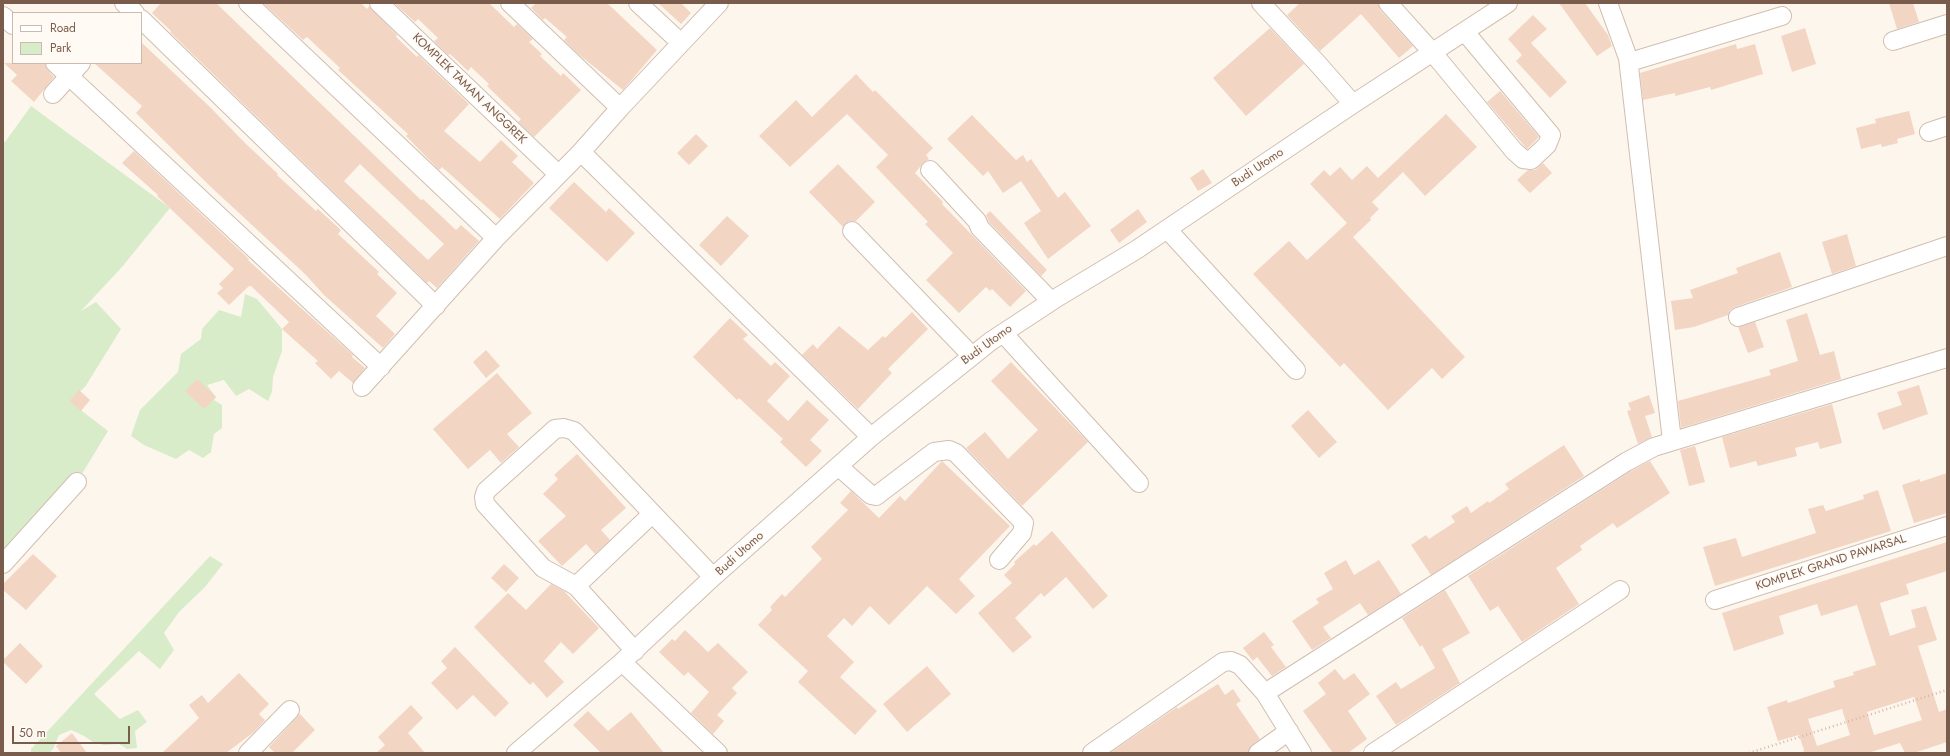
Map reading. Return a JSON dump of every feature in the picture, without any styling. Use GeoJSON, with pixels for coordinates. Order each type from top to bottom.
{"type":"FeatureCollection","features":[{"type":"Feature","properties":{"kind":"street"},"geometry":{"type":"LineString","coordinates":[[248,3],[496,238]]}},
{"type":"Feature","properties":{"kind":"street","name":"KOMPLEK TAMAN ANGGREK"},"geometry":{"type":"LineString","coordinates":[[379,3],[558,174]]}},
{"type":"Feature","properties":{"kind":"street"},"geometry":{"type":"LineString","coordinates":[[510,3],[620,108]]}},
{"type":"Feature","properties":{"kind":"street"},"geometry":{"type":"LineString","coordinates":[[638,3],[681,43]]}},
{"type":"Feature","properties":{"kind":"street"},"geometry":{"type":"LineString","coordinates":[[362,387],[496,238],[581,152],[620,108],[720,3]]}},
{"type":"Feature","properties":{"kind":"street"},"geometry":{"type":"LineString","coordinates":[[1261,3],[1353,104]]}},
{"type":"Feature","properties":{"kind":"street"},"geometry":{"type":"LineString","coordinates":[[1388,3],[1433,53],[1514,152],[1523,159],[1531,160],[1547,145],[1551,135],[1464,32]]}},
{"type":"Feature","properties":{"kind":"street","name":"Budi Utomo"},"geometry":{"type":"LineString","coordinates":[[516,753],[629,656],[713,577],[871,437],[972,356],[1051,301],[1167,229],[1353,104],[1508,3]]}},
{"type":"Feature","properties":{"kind":"street"},"geometry":{"type":"LineString","coordinates":[[1608,3],[1628,58],[1672,441]]}},
{"type":"Feature","properties":{"kind":"street"},"geometry":{"type":"LineString","coordinates":[[3,16],[12,24]]}},
{"type":"Feature","properties":{"kind":"street"},"geometry":{"type":"LineString","coordinates":[[1628,58],[1633,61],[1639,60],[1782,16]]}},
{"type":"Feature","properties":{"kind":"street"},"geometry":{"type":"LineString","coordinates":[[142,20],[436,306]]}},
{"type":"Feature","properties":{"kind":"street"},"geometry":{"type":"LineString","coordinates":[[1893,41],[1947,24]]}},
{"type":"Feature","properties":{"kind":"street"},"geometry":{"type":"LineString","coordinates":[[58,64],[75,69],[381,367]]}},
{"type":"Feature","properties":{"kind":"street"},"geometry":{"type":"LineString","coordinates":[[53,94],[75,69]]}},
{"type":"Feature","properties":{"kind":"street"},"geometry":{"type":"LineString","coordinates":[[1929,132],[1947,126]]}},
{"type":"Feature","properties":{"kind":"street"},"geometry":{"type":"LineString","coordinates":[[581,152],[871,437]]}},
{"type":"Feature","properties":{"kind":"street"},"geometry":{"type":"LineString","coordinates":[[930,170],[977,221],[980,228],[1051,301]]}},
{"type":"Feature","properties":{"kind":"street"},"geometry":{"type":"LineString","coordinates":[[1167,229],[1296,370]]}},
{"type":"Feature","properties":{"kind":"street"},"geometry":{"type":"LineString","coordinates":[[852,231],[972,356]]}},
{"type":"Feature","properties":{"kind":"street"},"geometry":{"type":"LineString","coordinates":[[1738,317],[1947,246]]}},
{"type":"Feature","properties":{"kind":"street"},"geometry":{"type":"LineString","coordinates":[[1003,333],[1139,483]]}},
{"type":"Feature","properties":{"kind":"street"},"geometry":{"type":"LineString","coordinates":[[1265,693],[1626,462],[1654,447],[1947,358]]}},
{"type":"Feature","properties":{"kind":"street"},"geometry":{"type":"LineString","coordinates":[[713,577],[574,431],[564,428],[555,429],[486,491],[484,497],[485,504],[543,568],[576,586],[629,656],[718,753]]}},
{"type":"Feature","properties":{"kind":"street"},"geometry":{"type":"LineString","coordinates":[[838,466],[871,495],[876,496],[934,452],[949,450],[956,454],[1024,523],[1022,533],[999,560]]}},
{"type":"Feature","properties":{"kind":"street"},"geometry":{"type":"LineString","coordinates":[[3,564],[77,482]]}},
{"type":"Feature","properties":{"kind":"street"},"geometry":{"type":"LineString","coordinates":[[576,586],[652,514]]}},
{"type":"Feature","properties":{"kind":"street","name":"KOMPLEK GRAND PAWARSAL"},"geometry":{"type":"LineString","coordinates":[[1715,600],[1947,526]]}},
{"type":"Feature","properties":{"kind":"street"},"geometry":{"type":"LineString","coordinates":[[1373,753],[1620,590]]}},
{"type":"Feature","properties":{"kind":"street"},"geometry":{"type":"LineString","coordinates":[[1092,753],[1223,662],[1231,661],[1240,665],[1265,693],[1302,753]]}},
{"type":"Feature","properties":{"kind":"street"},"geometry":{"type":"LineString","coordinates":[[248,753],[290,710]]}},
{"type":"Feature","properties":{"kind":"street"},"geometry":{"type":"LineString","coordinates":[[1258,753],[1289,732]]}},
{"type":"Feature","properties":{"kind":"path"},"geometry":{"type":"LineString","coordinates":[[1748,753],[1947,690]]}},
{"type":"Feature","properties":{"kind":"green space"},"geometry":{"type":"Polygon","coordinates":[[[31,106],[170,208],[122,267],[81,311],[96,302],[121,329],[85,387],[69,401],[108,431],[77,482],[3,562],[3,141],[5,142],[31,106]]]}},
{"type":"Feature","properties":{"kind":"green space"},"geometry":{"type":"Polygon","coordinates":[[[245,294],[257,299],[282,329],[282,351],[273,377],[272,392],[268,401],[249,389],[236,396],[224,380],[207,385],[216,397],[214,400],[222,405],[222,428],[214,434],[211,452],[203,458],[189,450],[176,459],[144,445],[131,436],[140,410],[178,372],[181,354],[201,339],[202,329],[219,310],[241,317],[245,294]]]}},
{"type":"Feature","properties":{"kind":"green space"},"geometry":{"type":"Polygon","coordinates":[[[210,556],[223,564],[205,587],[179,612],[164,633],[174,650],[160,669],[139,651],[94,694],[120,719],[138,710],[147,722],[135,731],[137,748],[127,749],[119,744],[104,745],[93,742],[71,730],[59,735],[53,749],[49,753],[31,753],[31,749],[210,556]]]}},
{"type":"Feature","properties":{"kind":"building"},"geometry":{"type":"Polygon","coordinates":[[[161,3],[216,3],[421,200],[423,199],[456,230],[461,225],[479,241],[437,288],[429,281],[427,283],[152,13],[161,3]],[[360,164],[344,181],[428,260],[444,244],[360,164]]]}},
{"type":"Feature","properties":{"kind":"building"},"geometry":{"type":"Polygon","coordinates":[[[263,3],[361,3],[367,9],[369,6],[397,35],[396,37],[417,57],[418,55],[469,104],[444,131],[480,162],[501,140],[518,156],[512,162],[534,183],[500,219],[442,167],[439,170],[406,136],[408,134],[338,70],[340,68],[307,37],[303,40],[263,3]]]}},
{"type":"Feature","properties":{"kind":"building"},"geometry":{"type":"Polygon","coordinates":[[[394,3],[489,3],[514,27],[517,24],[533,39],[529,42],[542,54],[540,56],[561,76],[563,73],[581,90],[534,137],[518,122],[521,119],[487,86],[489,84],[471,67],[468,71],[450,54],[448,55],[434,41],[438,38],[418,19],[415,22],[394,3]]]}},
{"type":"Feature","properties":{"kind":"building"},"geometry":{"type":"Polygon","coordinates":[[[536,3],[607,3],[657,50],[623,90],[577,53],[564,40],[567,37],[545,18],[543,20],[531,8],[536,3]]]}},
{"type":"Feature","properties":{"kind":"building"},"geometry":{"type":"Polygon","coordinates":[[[658,3],[681,3],[691,13],[681,24],[658,3]]]}},
{"type":"Feature","properties":{"kind":"building"},"geometry":{"type":"Polygon","coordinates":[[[1300,3],[1378,3],[1380,10],[1413,46],[1399,58],[1361,14],[1320,51],[1287,15],[1300,3]]]}},
{"type":"Feature","properties":{"kind":"building"},"geometry":{"type":"Polygon","coordinates":[[[1559,3],[1585,3],[1608,35],[1612,46],[1597,56],[1559,3]]]}},
{"type":"Feature","properties":{"kind":"building"},"geometry":{"type":"Polygon","coordinates":[[[1889,3],[1913,3],[1919,22],[1897,29],[1889,3]]]}},
{"type":"Feature","properties":{"kind":"building"},"geometry":{"type":"Polygon","coordinates":[[[1533,15],[1547,29],[1531,43],[1567,82],[1550,98],[1516,61],[1522,55],[1508,39],[1533,15]]]}},
{"type":"Feature","properties":{"kind":"building"},"geometry":{"type":"Polygon","coordinates":[[[1270,28],[1304,64],[1246,116],[1213,78],[1270,28]]]}},
{"type":"Feature","properties":{"kind":"building"},"geometry":{"type":"Polygon","coordinates":[[[1805,28],[1816,64],[1792,72],[1781,36],[1805,28]]]}},
{"type":"Feature","properties":{"kind":"building"},"geometry":{"type":"Polygon","coordinates":[[[142,43],[211,108],[278,174],[277,175],[316,211],[318,209],[341,230],[338,234],[379,272],[377,274],[397,293],[376,316],[395,334],[383,348],[324,295],[305,274],[212,188],[136,113],[142,106],[95,64],[142,64],[142,43]]]}},
{"type":"Feature","properties":{"kind":"building"},"geometry":{"type":"Polygon","coordinates":[[[1736,44],[1737,49],[1755,44],[1763,74],[1711,90],[1710,87],[1675,96],[1675,93],[1643,100],[1640,73],[1736,44]]]}},
{"type":"Feature","properties":{"kind":"building"},"geometry":{"type":"Polygon","coordinates":[[[4,63],[45,64],[54,77],[34,102],[11,81],[17,75],[4,63]]]}},
{"type":"Feature","properties":{"kind":"building"},"geometry":{"type":"Polygon","coordinates":[[[856,74],[873,92],[875,90],[933,148],[926,155],[929,159],[923,163],[915,173],[943,202],[942,204],[1026,291],[1010,307],[992,289],[990,291],[986,287],[959,313],[926,280],[953,253],[925,224],[928,222],[876,167],[888,155],[847,114],[790,167],[759,136],[796,100],[812,117],[856,74]]]}},
{"type":"Feature","properties":{"kind":"building"},"geometry":{"type":"Polygon","coordinates":[[[1500,91],[1539,137],[1527,149],[1487,102],[1500,91]]]}},
{"type":"Feature","properties":{"kind":"building"},"geometry":{"type":"Polygon","coordinates":[[[1909,111],[1915,134],[1897,139],[1898,143],[1882,147],[1881,144],[1861,149],[1856,128],[1876,123],[1875,119],[1909,111]]]}},
{"type":"Feature","properties":{"kind":"building"},"geometry":{"type":"Polygon","coordinates":[[[1446,114],[1477,147],[1425,196],[1403,172],[1372,202],[1379,209],[1370,218],[1371,220],[1353,237],[1465,357],[1442,379],[1432,368],[1388,410],[1344,363],[1340,367],[1253,274],[1289,241],[1307,260],[1347,223],[1310,184],[1324,170],[1330,176],[1340,167],[1352,180],[1367,166],[1378,178],[1446,114]]]}},
{"type":"Feature","properties":{"kind":"building"},"geometry":{"type":"Polygon","coordinates":[[[972,115],[1016,160],[1023,155],[1027,162],[1031,159],[1058,198],[1065,192],[1091,226],[1048,259],[1024,223],[1041,211],[1021,181],[1003,193],[988,171],[983,176],[947,139],[972,115]]]}},
{"type":"Feature","properties":{"kind":"building"},"geometry":{"type":"Polygon","coordinates":[[[696,134],[708,146],[689,165],[677,153],[696,134]]]}},
{"type":"Feature","properties":{"kind":"building"},"geometry":{"type":"Polygon","coordinates":[[[134,151],[249,259],[248,260],[353,355],[352,357],[365,368],[353,383],[339,371],[331,379],[315,363],[318,361],[282,329],[289,322],[251,286],[249,286],[229,305],[217,293],[223,288],[219,284],[234,269],[157,196],[158,195],[122,163],[134,151]]]}},
{"type":"Feature","properties":{"kind":"building"},"geometry":{"type":"Polygon","coordinates":[[[1543,163],[1552,173],[1530,193],[1517,180],[1528,170],[1535,170],[1543,163]]]}},
{"type":"Feature","properties":{"kind":"building"},"geometry":{"type":"Polygon","coordinates":[[[838,164],[875,202],[856,221],[849,221],[843,227],[809,192],[838,164]]]}},
{"type":"Feature","properties":{"kind":"building"},"geometry":{"type":"Polygon","coordinates":[[[1203,169],[1212,183],[1198,191],[1190,178],[1203,169]]]}},
{"type":"Feature","properties":{"kind":"building"},"geometry":{"type":"Polygon","coordinates":[[[574,182],[606,212],[609,208],[635,233],[607,262],[549,208],[574,182]]]}},
{"type":"Feature","properties":{"kind":"building"},"geometry":{"type":"Polygon","coordinates":[[[1138,209],[1147,222],[1119,243],[1110,230],[1138,209]]]}},
{"type":"Feature","properties":{"kind":"building"},"geometry":{"type":"Polygon","coordinates":[[[990,211],[1047,270],[1041,276],[989,222],[986,215],[990,211]]]}},
{"type":"Feature","properties":{"kind":"building"},"geometry":{"type":"Polygon","coordinates":[[[727,216],[749,236],[721,266],[699,245],[727,216]]]}},
{"type":"Feature","properties":{"kind":"building"},"geometry":{"type":"Polygon","coordinates":[[[1847,234],[1856,266],[1832,274],[1822,242],[1847,234]]]}},
{"type":"Feature","properties":{"kind":"building"},"geometry":{"type":"Polygon","coordinates":[[[1780,252],[1792,287],[1735,307],[1730,310],[1728,315],[1694,327],[1675,330],[1671,301],[1693,298],[1690,290],[1738,273],[1736,268],[1780,252]]]}},
{"type":"Feature","properties":{"kind":"building"},"geometry":{"type":"Polygon","coordinates":[[[912,312],[928,329],[888,369],[892,373],[858,409],[802,355],[813,344],[817,349],[839,326],[868,350],[883,336],[885,338],[912,312]]]}},
{"type":"Feature","properties":{"kind":"building"},"geometry":{"type":"Polygon","coordinates":[[[1807,313],[1820,355],[1834,351],[1841,379],[1681,428],[1678,401],[1771,375],[1769,370],[1798,361],[1786,320],[1807,313]]]}},
{"type":"Feature","properties":{"kind":"building"},"geometry":{"type":"Polygon","coordinates":[[[730,318],[748,335],[743,339],[771,366],[775,362],[790,376],[767,401],[788,421],[807,400],[829,420],[810,440],[822,451],[806,467],[780,442],[783,439],[739,398],[737,400],[693,357],[730,318]]]}},
{"type":"Feature","properties":{"kind":"building"},"geometry":{"type":"Polygon","coordinates":[[[1755,322],[1764,347],[1748,353],[1738,327],[1755,322]]]}},
{"type":"Feature","properties":{"kind":"building"},"geometry":{"type":"Polygon","coordinates":[[[486,350],[500,366],[486,378],[473,362],[486,350]]]}},
{"type":"Feature","properties":{"kind":"building"},"geometry":{"type":"Polygon","coordinates":[[[1011,362],[1088,442],[1022,506],[966,448],[985,432],[1008,459],[1038,430],[991,381],[1011,362]]]}},
{"type":"Feature","properties":{"kind":"building"},"geometry":{"type":"Polygon","coordinates":[[[497,373],[532,413],[507,434],[519,447],[501,463],[490,450],[468,469],[433,429],[497,373]]]}},
{"type":"Feature","properties":{"kind":"building"},"geometry":{"type":"Polygon","coordinates":[[[197,379],[216,397],[204,409],[185,391],[197,379]]]}},
{"type":"Feature","properties":{"kind":"building"},"geometry":{"type":"Polygon","coordinates":[[[1919,385],[1928,414],[1883,430],[1877,413],[1902,405],[1897,392],[1919,385]]]}},
{"type":"Feature","properties":{"kind":"building"},"geometry":{"type":"Polygon","coordinates":[[[79,390],[90,400],[81,411],[69,401],[79,390]]]}},
{"type":"Feature","properties":{"kind":"building"},"geometry":{"type":"Polygon","coordinates":[[[1649,395],[1655,413],[1645,416],[1652,437],[1638,444],[1627,411],[1631,410],[1628,403],[1649,395]]]}},
{"type":"Feature","properties":{"kind":"building"},"geometry":{"type":"Polygon","coordinates":[[[1832,404],[1842,443],[1820,449],[1818,442],[1795,448],[1797,456],[1758,466],[1756,461],[1730,468],[1722,437],[1832,404]]]}},
{"type":"Feature","properties":{"kind":"building"},"geometry":{"type":"Polygon","coordinates":[[[1308,410],[1337,442],[1319,458],[1291,426],[1308,410]]]}},
{"type":"Feature","properties":{"kind":"building"},"geometry":{"type":"Polygon","coordinates":[[[1564,445],[1584,476],[1431,575],[1411,545],[1426,535],[1429,539],[1455,522],[1451,516],[1467,506],[1471,513],[1488,501],[1489,503],[1509,489],[1505,484],[1564,445]]]}},
{"type":"Feature","properties":{"kind":"building"},"geometry":{"type":"Polygon","coordinates":[[[1695,446],[1705,482],[1689,486],[1680,450],[1695,446]]]}},
{"type":"Feature","properties":{"kind":"building"},"geometry":{"type":"Polygon","coordinates":[[[577,454],[626,508],[601,530],[610,540],[595,554],[586,544],[562,566],[538,541],[566,516],[543,494],[558,479],[554,475],[577,454]]]}},
{"type":"Feature","properties":{"kind":"building"},"geometry":{"type":"Polygon","coordinates":[[[942,461],[1010,526],[959,579],[975,596],[956,614],[927,586],[889,625],[870,606],[852,626],[844,618],[827,636],[854,662],[840,677],[877,711],[855,735],[798,682],[808,671],[758,625],[772,610],[770,607],[782,594],[785,597],[822,559],[811,547],[848,510],[840,503],[851,491],[879,518],[900,496],[905,501],[942,461]]]}},
{"type":"Feature","properties":{"kind":"building"},"geometry":{"type":"Polygon","coordinates":[[[1650,461],[1670,493],[1617,528],[1613,523],[1580,546],[1582,550],[1556,568],[1579,604],[1522,642],[1498,606],[1490,611],[1468,576],[1631,471],[1650,461]]]}},
{"type":"Feature","properties":{"kind":"building"},"geometry":{"type":"Polygon","coordinates":[[[1947,473],[1947,513],[1914,523],[1902,485],[1920,479],[1920,482],[1947,473]]]}},
{"type":"Feature","properties":{"kind":"building"},"geometry":{"type":"Polygon","coordinates":[[[1878,490],[1891,531],[1715,586],[1703,547],[1736,538],[1742,557],[1816,533],[1808,509],[1823,505],[1826,511],[1864,499],[1863,495],[1878,490]]]}},
{"type":"Feature","properties":{"kind":"building"},"geometry":{"type":"Polygon","coordinates":[[[1052,531],[1108,596],[1093,609],[1066,577],[1044,597],[1041,593],[1015,618],[1032,637],[1013,653],[978,613],[1012,583],[1004,575],[1015,564],[1014,562],[1034,544],[1036,546],[1052,531]]]}},
{"type":"Feature","properties":{"kind":"building"},"geometry":{"type":"Polygon","coordinates":[[[1947,542],[1947,571],[1906,584],[1909,594],[1880,603],[1890,636],[1916,627],[1911,610],[1926,606],[1937,640],[1918,646],[1939,712],[1947,709],[1947,742],[1914,753],[1905,753],[1900,743],[1868,753],[1803,753],[1804,750],[1799,735],[1778,741],[1767,707],[1787,700],[1788,703],[1835,687],[1833,681],[1854,675],[1853,672],[1876,665],[1857,605],[1821,616],[1817,604],[1779,616],[1784,634],[1734,651],[1722,613],[1947,542]],[[1914,697],[1867,712],[1874,735],[1922,720],[1914,697]],[[1842,709],[1808,719],[1817,746],[1850,735],[1842,709]]]}},
{"type":"Feature","properties":{"kind":"building"},"geometry":{"type":"Polygon","coordinates":[[[33,554],[57,576],[26,610],[3,590],[3,584],[33,554]]]}},
{"type":"Feature","properties":{"kind":"building"},"geometry":{"type":"Polygon","coordinates":[[[1346,560],[1354,575],[1379,560],[1401,594],[1368,615],[1360,603],[1323,627],[1331,638],[1312,650],[1292,621],[1319,603],[1316,599],[1333,589],[1324,573],[1346,560]]]}},
{"type":"Feature","properties":{"kind":"building"},"geometry":{"type":"Polygon","coordinates":[[[504,564],[519,578],[506,592],[491,578],[504,564]]]}},
{"type":"Feature","properties":{"kind":"building"},"geometry":{"type":"Polygon","coordinates":[[[551,584],[564,591],[599,628],[573,654],[561,642],[544,661],[564,682],[547,698],[533,682],[530,685],[474,627],[508,593],[526,610],[551,584]]]}},
{"type":"Feature","properties":{"kind":"building"},"geometry":{"type":"Polygon","coordinates":[[[1445,590],[1470,633],[1442,649],[1460,683],[1396,725],[1376,696],[1396,682],[1401,689],[1435,668],[1422,645],[1420,647],[1402,618],[1445,590]]]}},
{"type":"Feature","properties":{"kind":"building"},"geometry":{"type":"Polygon","coordinates":[[[685,630],[708,652],[718,643],[748,672],[732,688],[737,693],[717,715],[724,721],[713,734],[691,713],[709,692],[688,672],[684,676],[659,652],[672,639],[675,641],[685,630]]]}},
{"type":"Feature","properties":{"kind":"building"},"geometry":{"type":"Polygon","coordinates":[[[1264,632],[1274,645],[1271,647],[1286,667],[1272,676],[1257,657],[1253,661],[1243,648],[1264,632]]]}},
{"type":"Feature","properties":{"kind":"building"},"geometry":{"type":"Polygon","coordinates":[[[20,643],[43,666],[26,684],[3,662],[3,660],[20,643]]]}},
{"type":"Feature","properties":{"kind":"building"},"geometry":{"type":"Polygon","coordinates":[[[455,647],[509,703],[495,717],[473,695],[457,710],[431,683],[447,668],[441,661],[455,647]]]}},
{"type":"Feature","properties":{"kind":"building"},"geometry":{"type":"Polygon","coordinates":[[[927,666],[951,694],[907,732],[883,704],[927,666]]]}},
{"type":"Feature","properties":{"kind":"building"},"geometry":{"type":"Polygon","coordinates":[[[1335,669],[1344,680],[1354,673],[1370,694],[1348,711],[1367,739],[1348,753],[1333,753],[1303,711],[1326,694],[1318,683],[1335,669]]]}},
{"type":"Feature","properties":{"kind":"building"},"geometry":{"type":"Polygon","coordinates":[[[239,673],[269,704],[259,714],[265,720],[254,732],[226,753],[162,753],[199,718],[189,705],[202,695],[208,703],[239,673]]]}},
{"type":"Feature","properties":{"kind":"building"},"geometry":{"type":"Polygon","coordinates":[[[1218,684],[1225,695],[1233,689],[1241,701],[1236,704],[1260,739],[1252,745],[1248,753],[1110,753],[1177,707],[1178,709],[1218,684]]]}},
{"type":"Feature","properties":{"kind":"building"},"geometry":{"type":"Polygon","coordinates":[[[411,705],[423,718],[408,733],[425,753],[376,753],[385,745],[378,737],[411,705]]]}},
{"type":"Feature","properties":{"kind":"building"},"geometry":{"type":"Polygon","coordinates":[[[588,711],[608,731],[631,712],[664,753],[601,753],[573,725],[588,711]]]}},
{"type":"Feature","properties":{"kind":"building"},"geometry":{"type":"Polygon","coordinates":[[[300,714],[315,730],[292,753],[275,753],[269,747],[300,714]]]}},
{"type":"Feature","properties":{"kind":"building"},"geometry":{"type":"Polygon","coordinates":[[[72,733],[87,753],[61,753],[56,746],[72,733]]]}}]}
